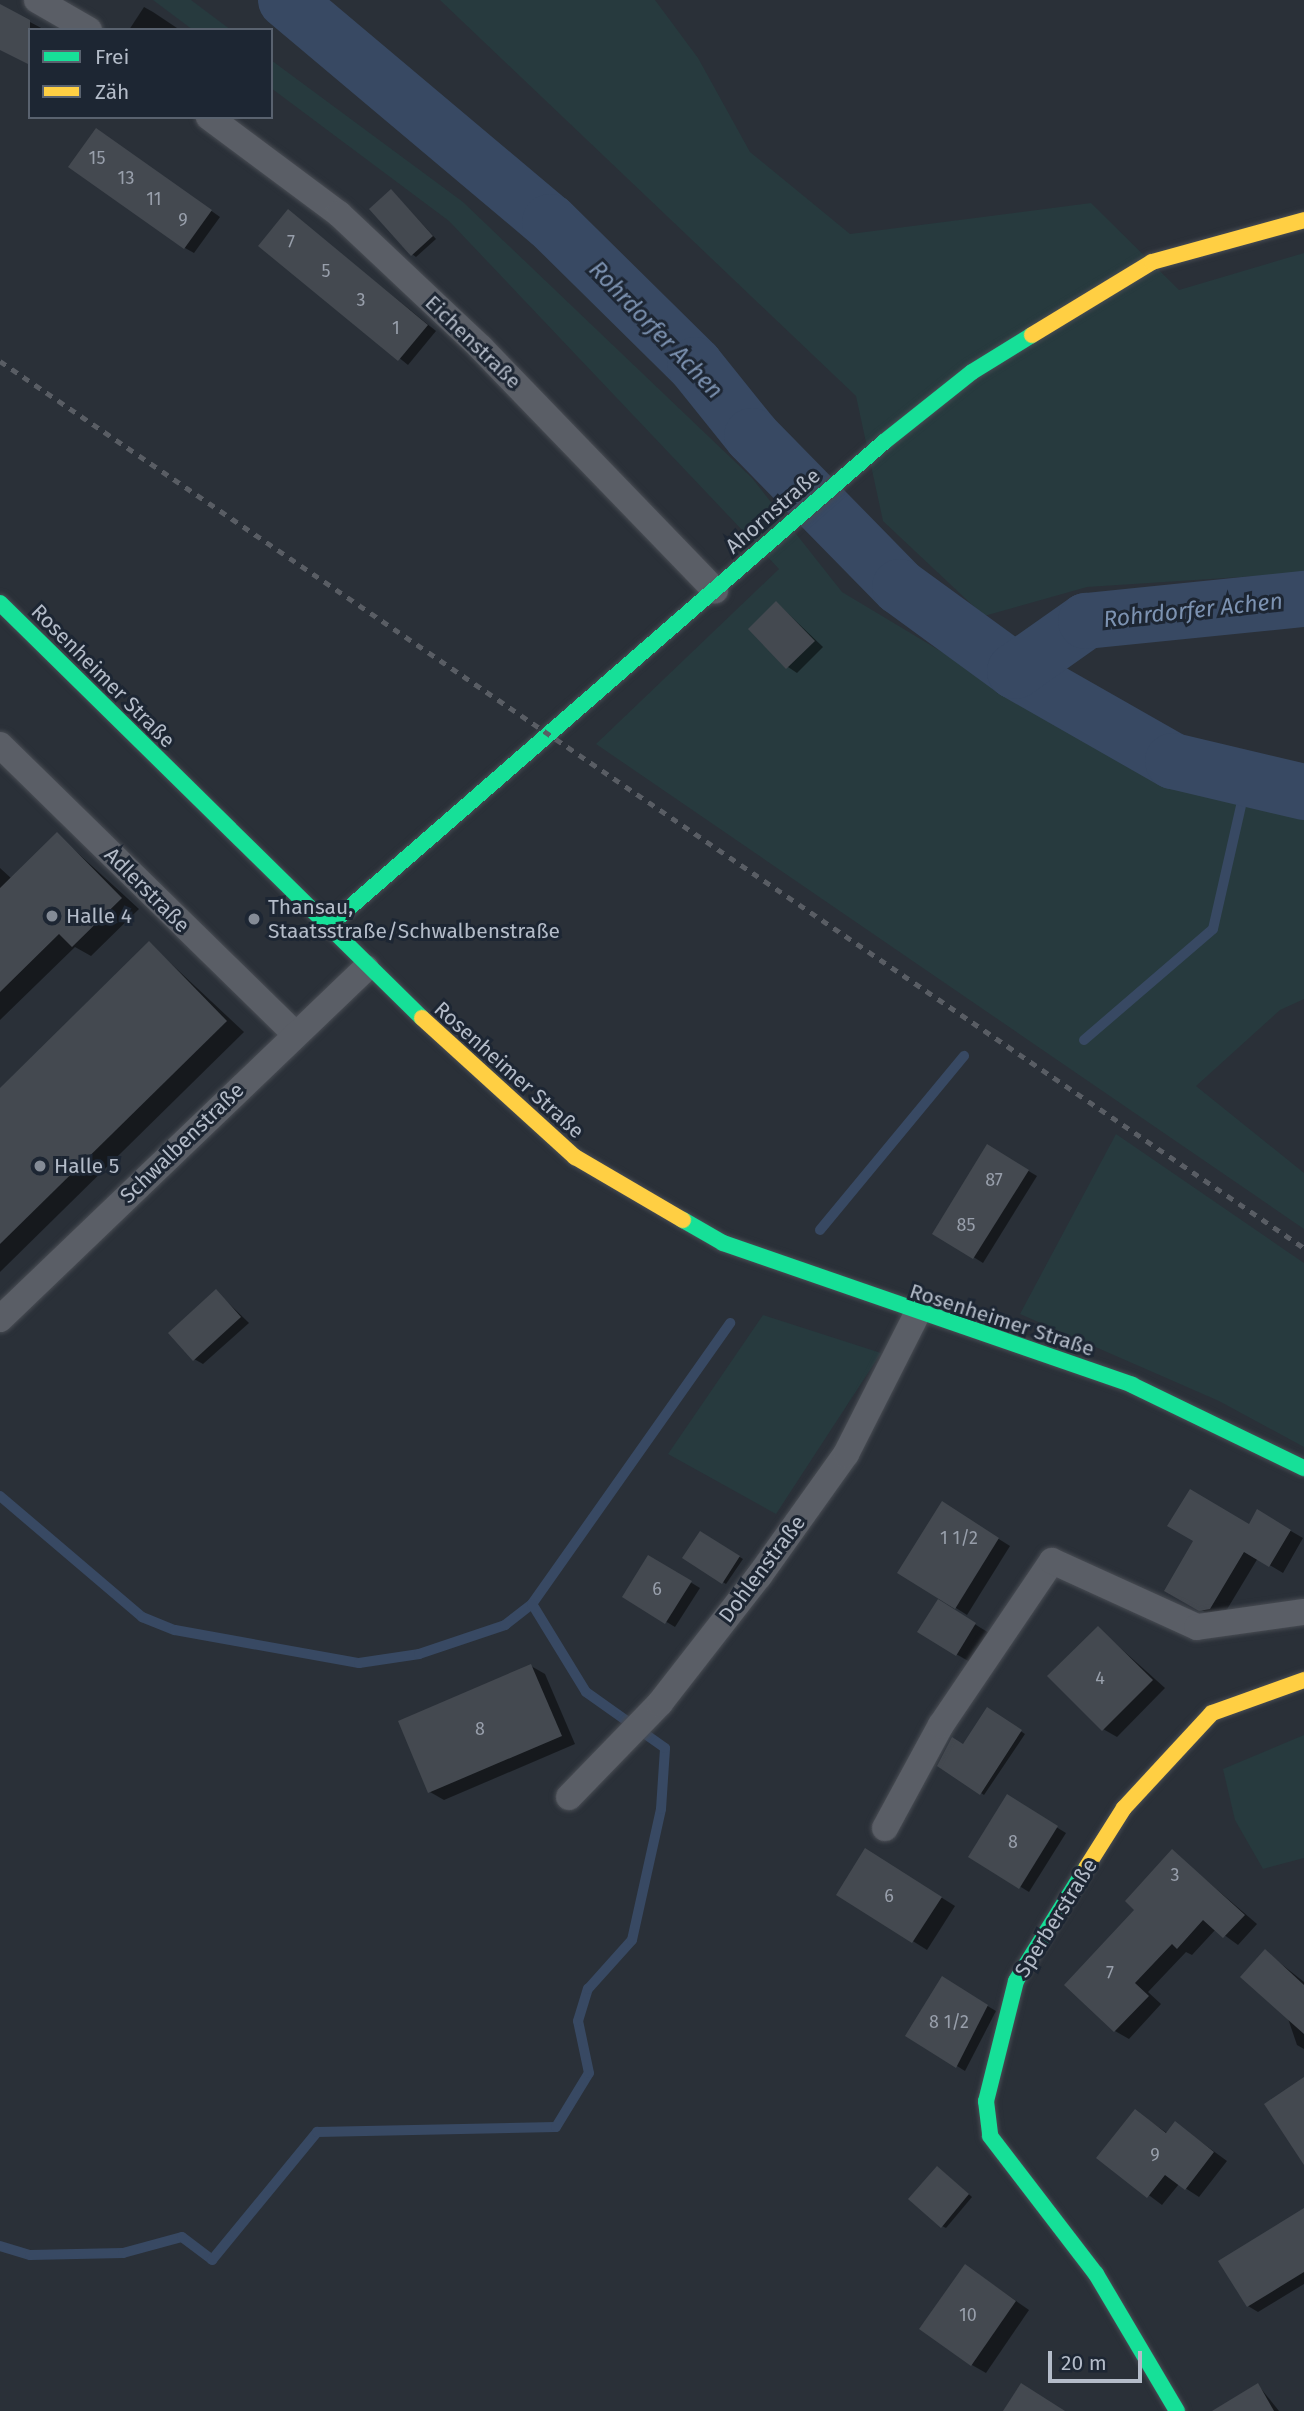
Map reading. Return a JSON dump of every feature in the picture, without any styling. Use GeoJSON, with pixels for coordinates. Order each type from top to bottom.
{"type":"FeatureCollection","features":[{"type":"Feature","properties":{"kind":"street"},"geometry":{"type":"LineString","coordinates":[[37,0],[86,28]]}},
{"type":"Feature","properties":{"kind":"street","name":"Eichenstraße"},"geometry":{"type":"LineString","coordinates":[[212,119],[339,214],[481,348],[715,590]]}},
{"type":"Feature","properties":{"kind":"street","name":"Ahornstraße"},"geometry":{"type":"LineString","coordinates":[[326,928],[862,461],[972,372],[1152,262],[1304,220]]}},
{"type":"Feature","properties":{"kind":"street","name":"Rosenheimer Straße"},"geometry":{"type":"LineString","coordinates":[[0,603],[366,968],[511,1105],[575,1157],[652,1206],[723,1243],[917,1314],[1132,1385],[1304,1468]]}},
{"type":"Feature","properties":{"kind":"street","name":"Adlerstraße"},"geometry":{"type":"LineString","coordinates":[[0,745],[295,1034]]}},
{"type":"Feature","properties":{"kind":"street","name":"Schwalbenstraße"},"geometry":{"type":"LineString","coordinates":[[0,1319],[366,968]]}},
{"type":"Feature","properties":{"kind":"street","name":"Dohlenstraße"},"geometry":{"type":"LineString","coordinates":[[569,1797],[660,1703],[758,1576],[846,1454],[917,1314]]}},
{"type":"Feature","properties":{"kind":"street"},"geometry":{"type":"LineString","coordinates":[[885,1828],[941,1726],[1052,1561],[1197,1627],[1304,1612]]}},
{"type":"Feature","properties":{"kind":"street","name":"Sperberstraße"},"geometry":{"type":"LineString","coordinates":[[1177,2411],[1096,2274],[996,2145],[986,2101],[1016,1981],[1124,1808],[1212,1713],[1304,1680]]}},
{"type":"Feature","properties":{"kind":"green space"},"geometry":{"type":"Polygon","coordinates":[[[153,0],[191,0],[228,28],[190,28],[153,0]]]}},
{"type":"Feature","properties":{"kind":"green space"},"geometry":{"type":"Polygon","coordinates":[[[440,0],[655,0],[698,58],[750,152],[850,234],[1091,203],[1179,290],[1304,253],[1304,573],[1087,587],[984,616],[883,521],[856,396],[440,0]]]}},
{"type":"Feature","properties":{"kind":"green space"},"geometry":{"type":"Polygon","coordinates":[[[273,61],[463,202],[752,478],[842,592],[1157,781],[1304,797],[1304,999],[1280,1010],[1196,1086],[1304,1173],[1304,1229],[596,744],[779,569],[449,221],[273,89],[273,61]]]}},
{"type":"Feature","properties":{"kind":"green space"},"geometry":{"type":"Polygon","coordinates":[[[1116,1134],[1304,1263],[1304,1447],[1219,1401],[1020,1314],[1116,1134]]]}},
{"type":"Feature","properties":{"kind":"green space"},"geometry":{"type":"Polygon","coordinates":[[[763,1315],[881,1353],[776,1514],[668,1454],[763,1315]]]}},
{"type":"Feature","properties":{"kind":"green space"},"geometry":{"type":"Polygon","coordinates":[[[1304,1735],[1304,1858],[1263,1869],[1235,1820],[1223,1769],[1304,1735]]]}},
{"type":"Feature","properties":{"kind":"building"},"geometry":{"type":"Polygon","coordinates":[[[0,4],[30,20],[28,64],[0,50],[0,4]]]}},
{"type":"Feature","properties":{"kind":"building"},"geometry":{"type":"Polygon","coordinates":[[[96,128],[212,210],[184,249],[68,167],[96,128]]]}},
{"type":"Feature","properties":{"kind":"building"},"geometry":{"type":"Polygon","coordinates":[[[391,189],[433,236],[411,256],[369,209],[391,189]]]}},
{"type":"Feature","properties":{"kind":"building"},"geometry":{"type":"Polygon","coordinates":[[[288,209],[428,325],[398,361],[258,246],[288,209]]]}},
{"type":"Feature","properties":{"kind":"building"},"geometry":{"type":"Polygon","coordinates":[[[776,601],[815,641],[786,669],[748,629],[776,601]]]}},
{"type":"Feature","properties":{"kind":"building","name":"Halle 4"},"geometry":{"type":"Polygon","coordinates":[[[57,832],[122,898],[72,947],[59,934],[0,992],[0,888],[57,832]]]}},
{"type":"Feature","properties":{"kind":"building","name":"Halle 5"},"geometry":{"type":"Polygon","coordinates":[[[149,941],[227,1021],[0,1244],[0,1088],[149,941]]]}},
{"type":"Feature","properties":{"kind":"building"},"geometry":{"type":"Polygon","coordinates":[[[987,1144],[1029,1170],[973,1259],[932,1234],[987,1144]]]}},
{"type":"Feature","properties":{"kind":"building"},"geometry":{"type":"Polygon","coordinates":[[[216,1289],[241,1317],[193,1361],[168,1333],[216,1289]]]}},
{"type":"Feature","properties":{"kind":"building"},"geometry":{"type":"Polygon","coordinates":[[[1190,1489],[1249,1524],[1257,1509],[1291,1530],[1269,1567],[1244,1552],[1210,1609],[1199,1611],[1164,1591],[1193,1541],[1167,1526],[1190,1489]]]}},
{"type":"Feature","properties":{"kind":"building"},"geometry":{"type":"Polygon","coordinates":[[[942,1501],[999,1538],[955,1609],[897,1573],[942,1501]]]}},
{"type":"Feature","properties":{"kind":"building"},"geometry":{"type":"Polygon","coordinates":[[[700,1531],[740,1556],[722,1584],[682,1558],[700,1531]]]}},
{"type":"Feature","properties":{"kind":"building"},"geometry":{"type":"Polygon","coordinates":[[[648,1555],[692,1581],[665,1624],[622,1597],[648,1555]]]}},
{"type":"Feature","properties":{"kind":"building"},"geometry":{"type":"Polygon","coordinates":[[[938,1599],[976,1623],[956,1656],[917,1632],[938,1599]]]}},
{"type":"Feature","properties":{"kind":"building"},"geometry":{"type":"Polygon","coordinates":[[[1098,1626],[1153,1680],[1102,1731],[1047,1676],[1098,1626]]]}},
{"type":"Feature","properties":{"kind":"building"},"geometry":{"type":"Polygon","coordinates":[[[531,1664],[562,1736],[428,1793],[398,1721],[531,1664]]]}},
{"type":"Feature","properties":{"kind":"building"},"geometry":{"type":"Polygon","coordinates":[[[987,1707],[1022,1730],[980,1795],[937,1766],[952,1737],[963,1744],[987,1707]]]}},
{"type":"Feature","properties":{"kind":"building"},"geometry":{"type":"Polygon","coordinates":[[[1007,1794],[1058,1826],[1019,1889],[968,1857],[1007,1794]]]}},
{"type":"Feature","properties":{"kind":"building"},"geometry":{"type":"Polygon","coordinates":[[[865,1848],[942,1897],[912,1943],[836,1895],[865,1848]]]}},
{"type":"Feature","properties":{"kind":"building"},"geometry":{"type":"Polygon","coordinates":[[[1172,1849],[1245,1915],[1223,1938],[1203,1920],[1177,1949],[1172,1944],[1135,1983],[1149,1996],[1114,2032],[1064,1985],[1134,1910],[1125,1901],[1172,1849]]]}},
{"type":"Feature","properties":{"kind":"building"},"geometry":{"type":"Polygon","coordinates":[[[1265,1949],[1304,1985],[1304,2034],[1240,1977],[1265,1949]]]}},
{"type":"Feature","properties":{"kind":"building"},"geometry":{"type":"Polygon","coordinates":[[[942,1976],[988,2005],[956,2068],[905,2036],[942,1976]]]}},
{"type":"Feature","properties":{"kind":"building"},"geometry":{"type":"Polygon","coordinates":[[[1304,2077],[1304,2165],[1264,2104],[1304,2077]]]}},
{"type":"Feature","properties":{"kind":"building"},"geometry":{"type":"Polygon","coordinates":[[[1135,2109],[1166,2133],[1175,2121],[1214,2152],[1185,2190],[1165,2175],[1147,2198],[1096,2158],[1135,2109]]]}},
{"type":"Feature","properties":{"kind":"building"},"geometry":{"type":"Polygon","coordinates":[[[937,2166],[969,2194],[941,2228],[908,2199],[937,2166]]]}},
{"type":"Feature","properties":{"kind":"building"},"geometry":{"type":"Polygon","coordinates":[[[1304,2208],[1304,2272],[1247,2307],[1218,2261],[1304,2208]]]}},
{"type":"Feature","properties":{"kind":"building"},"geometry":{"type":"Polygon","coordinates":[[[965,2264],[1016,2301],[971,2366],[919,2329],[965,2264]]]}},
{"type":"Feature","properties":{"kind":"building"},"geometry":{"type":"Polygon","coordinates":[[[1021,2383],[1065,2411],[1003,2411],[1021,2383]]]}},
{"type":"Feature","properties":{"kind":"building"},"geometry":{"type":"Polygon","coordinates":[[[1258,2383],[1274,2411],[1212,2411],[1258,2383]]]}},
{"type":"Feature","properties":{"kind":"waterway","name":"Rohrdorfer Achen"},"geometry":{"type":"LineString","coordinates":[[286,0],[550,222],[695,365],[752,436],[900,587],[1015,671],[1173,761],[1304,792]]}},
{"type":"Feature","properties":{"kind":"waterway","name":"Rohrdorfer Achen"},"geometry":{"type":"LineString","coordinates":[[1015,671],[1086,621],[1304,599]]}},
{"type":"Feature","properties":{"kind":"waterway"},"geometry":{"type":"LineString","coordinates":[[1084,1040],[1213,929],[1247,779]]}},
{"type":"Feature","properties":{"kind":"waterway"},"geometry":{"type":"LineString","coordinates":[[820,1230],[964,1056]]}},
{"type":"Feature","properties":{"kind":"waterway"},"geometry":{"type":"LineString","coordinates":[[0,1496],[142,1617],[175,1630],[359,1663],[419,1654],[505,1625],[532,1604],[730,1323]]}},
{"type":"Feature","properties":{"kind":"waterway"},"geometry":{"type":"LineString","coordinates":[[0,2246],[30,2255],[123,2253],[182,2237],[212,2260],[317,2132],[556,2127],[589,2073],[578,2021],[588,1989],[632,1940],[661,1809],[665,1748],[586,1692],[532,1604]]}},
{"type":"Feature","properties":{"kind":"railway"},"geometry":{"type":"LineString","coordinates":[[0,361],[1304,1248]]}},
{"type":"Feature","properties":{"kind":"traffic: fast"},"geometry":{"type":"LineString","coordinates":[[326,928],[884,442],[972,372],[1032,335]]}},
{"type":"Feature","properties":{"kind":"traffic: fast"},"geometry":{"type":"LineString","coordinates":[[0,603],[422,1018]]}},
{"type":"Feature","properties":{"kind":"traffic: fast"},"geometry":{"type":"LineString","coordinates":[[683,1220],[723,1243],[1132,1385],[1304,1468]]}},
{"type":"Feature","properties":{"kind":"traffic: fast"},"geometry":{"type":"LineString","coordinates":[[1086,1868],[1016,1981],[986,2101],[990,2136],[1096,2274],[1177,2411]]}},
{"type":"Feature","properties":{"kind":"traffic: slow"},"geometry":{"type":"LineString","coordinates":[[1032,335],[1152,262],[1304,220]]}},
{"type":"Feature","properties":{"kind":"traffic: slow"},"geometry":{"type":"LineString","coordinates":[[422,1018],[575,1157],[683,1220]]}},
{"type":"Feature","properties":{"kind":"traffic: slow"},"geometry":{"type":"LineString","coordinates":[[1086,1868],[1124,1808],[1212,1713],[1304,1680]]}},
{"type":"Feature","properties":{"kind":"place","name":"Halle 4"},"geometry":{"type":"Point","coordinates":[52,916]}},
{"type":"Feature","properties":{"kind":"place","name":"Thansau, Staatsstraße/Schwalbenstraße"},"geometry":{"type":"Point","coordinates":[254,919]}},
{"type":"Feature","properties":{"kind":"place","name":"Halle 5"},"geometry":{"type":"Point","coordinates":[40,1166]}}]}
